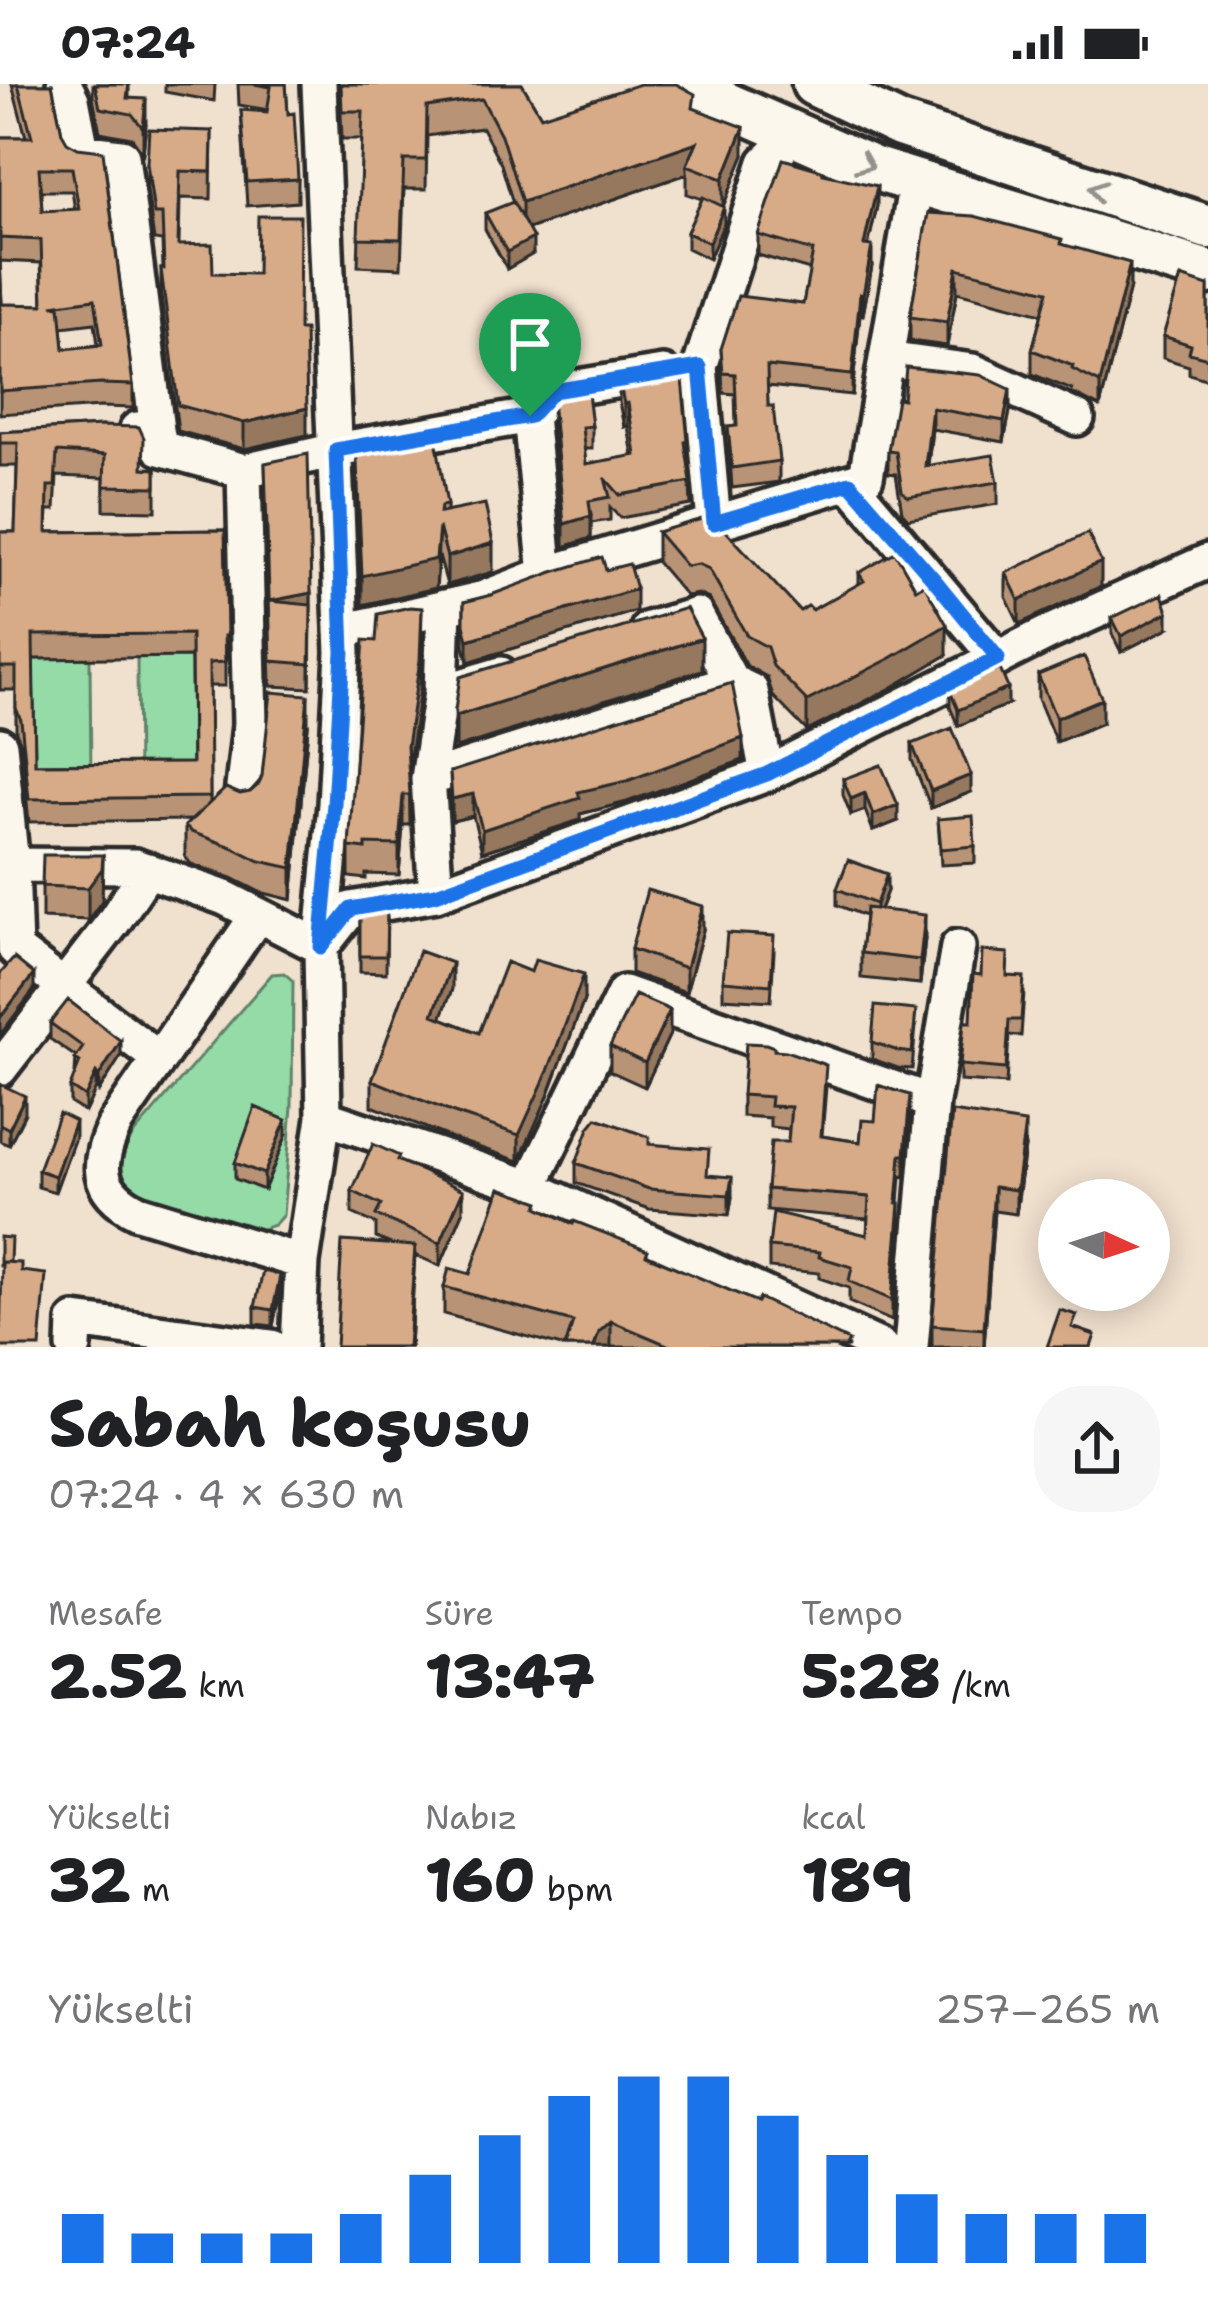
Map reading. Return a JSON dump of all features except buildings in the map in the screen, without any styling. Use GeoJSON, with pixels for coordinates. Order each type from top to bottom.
{"type":"FeatureCollection","features":[{"type":"Feature","properties":{"kind":"main road"},"geometry":{"type":"LineString","coordinates":[[681,84],[872,168],[1208,272]]}},
{"type":"Feature","properties":{"kind":"main road"},"geometry":{"type":"LineString","coordinates":[[814,84],[899,125],[1208,227]]}},
{"type":"Feature","properties":{"kind":"street"},"geometry":{"type":"LineString","coordinates":[[64,84],[82,151],[122,156],[160,448],[244,471],[530,416],[553,391],[700,367]]}},
{"type":"Feature","properties":{"kind":"street"},"geometry":{"type":"LineString","coordinates":[[298,1347],[302,1262],[324,1117],[321,947],[342,631],[320,84]]}},
{"type":"Feature","properties":{"kind":"street"},"geometry":{"type":"LineString","coordinates":[[714,523],[700,367],[766,161],[795,134]]}},
{"type":"Feature","properties":{"kind":"street"},"geometry":{"type":"LineString","coordinates":[[342,631],[484,598],[546,574],[866,478],[916,182]]}},
{"type":"Feature","properties":{"kind":"street"},"geometry":{"type":"LineString","coordinates":[[886,359],[973,371],[1078,418]]}},
{"type":"Feature","properties":{"kind":"street"},"geometry":{"type":"LineString","coordinates":[[530,416],[546,574]]}},
{"type":"Feature","properties":{"kind":"street"},"geometry":{"type":"LineString","coordinates":[[102,428],[157,430]]}},
{"type":"Feature","properties":{"kind":"street"},"geometry":{"type":"LineString","coordinates":[[242,805],[250,725],[244,471]]}},
{"type":"Feature","properties":{"kind":"street"},"geometry":{"type":"LineString","coordinates":[[850,483],[998,658]]}},
{"type":"Feature","properties":{"kind":"street"},"geometry":{"type":"LineString","coordinates":[[321,947],[351,909],[436,894],[767,774],[998,658],[1208,561]]}},
{"type":"Feature","properties":{"kind":"street"},"geometry":{"type":"LineString","coordinates":[[436,894],[428,779],[441,692],[444,607]]}},
{"type":"Feature","properties":{"kind":"street"},"geometry":{"type":"LineString","coordinates":[[611,640],[696,615],[732,682],[751,692],[767,774]]}},
{"type":"Feature","properties":{"kind":"street"},"geometry":{"type":"LineString","coordinates":[[441,692],[526,667]]}},
{"type":"Feature","properties":{"kind":"street"},"geometry":{"type":"LineString","coordinates":[[428,779],[732,682]]}},
{"type":"Feature","properties":{"kind":"street"},"geometry":{"type":"LineString","coordinates":[[0,745],[8,958],[63,985],[159,1059]]}},
{"type":"Feature","properties":{"kind":"street"},"geometry":{"type":"LineString","coordinates":[[6,865],[135,866],[225,898],[321,947]]}},
{"type":"Feature","properties":{"kind":"street"},"geometry":{"type":"LineString","coordinates":[[0,1069],[148,870]]}},
{"type":"Feature","properties":{"kind":"street"},"geometry":{"type":"LineString","coordinates":[[257,916],[116,1122],[104,1145],[102,1170],[108,1190],[138,1212],[302,1262]]}},
{"type":"Feature","properties":{"kind":"street"},"geometry":{"type":"LineString","coordinates":[[911,1347],[932,1102],[958,946]]}},
{"type":"Feature","properties":{"kind":"street"},"geometry":{"type":"LineString","coordinates":[[530,1187],[624,993],[932,1102]]}},
{"type":"Feature","properties":{"kind":"street"},"geometry":{"type":"LineString","coordinates":[[324,1117],[530,1187],[881,1347]]}},
{"type":"Feature","properties":{"kind":"street"},"geometry":{"type":"LineString","coordinates":[[74,1347],[75,1321],[272,1347]]}},
{"type":"Feature","properties":{"kind":"green space"},"geometry":{"type":"Polygon","coordinates":[[[137,657],[191,657],[192,786],[138,786],[137,657]]]}},
{"type":"Feature","properties":{"kind":"green space"},"geometry":{"type":"Polygon","coordinates":[[[90,658],[91,787],[35,788],[33,659],[90,658]]]}},
{"type":"Feature","properties":{"kind":"green space"},"geometry":{"type":"Polygon","coordinates":[[[284,973],[293,981],[292,1107],[283,1215],[274,1225],[259,1230],[180,1210],[140,1193],[121,1171],[122,1156],[133,1135],[272,974],[284,973]]]}},
{"type":"Feature","properties":{"kind":"route"},"geometry":{"type":"LineString","coordinates":[[700,367],[714,523],[850,483],[998,658],[767,774],[436,894],[351,909],[321,947],[343,652],[336,450],[530,416],[553,391],[700,367]]}}]}
